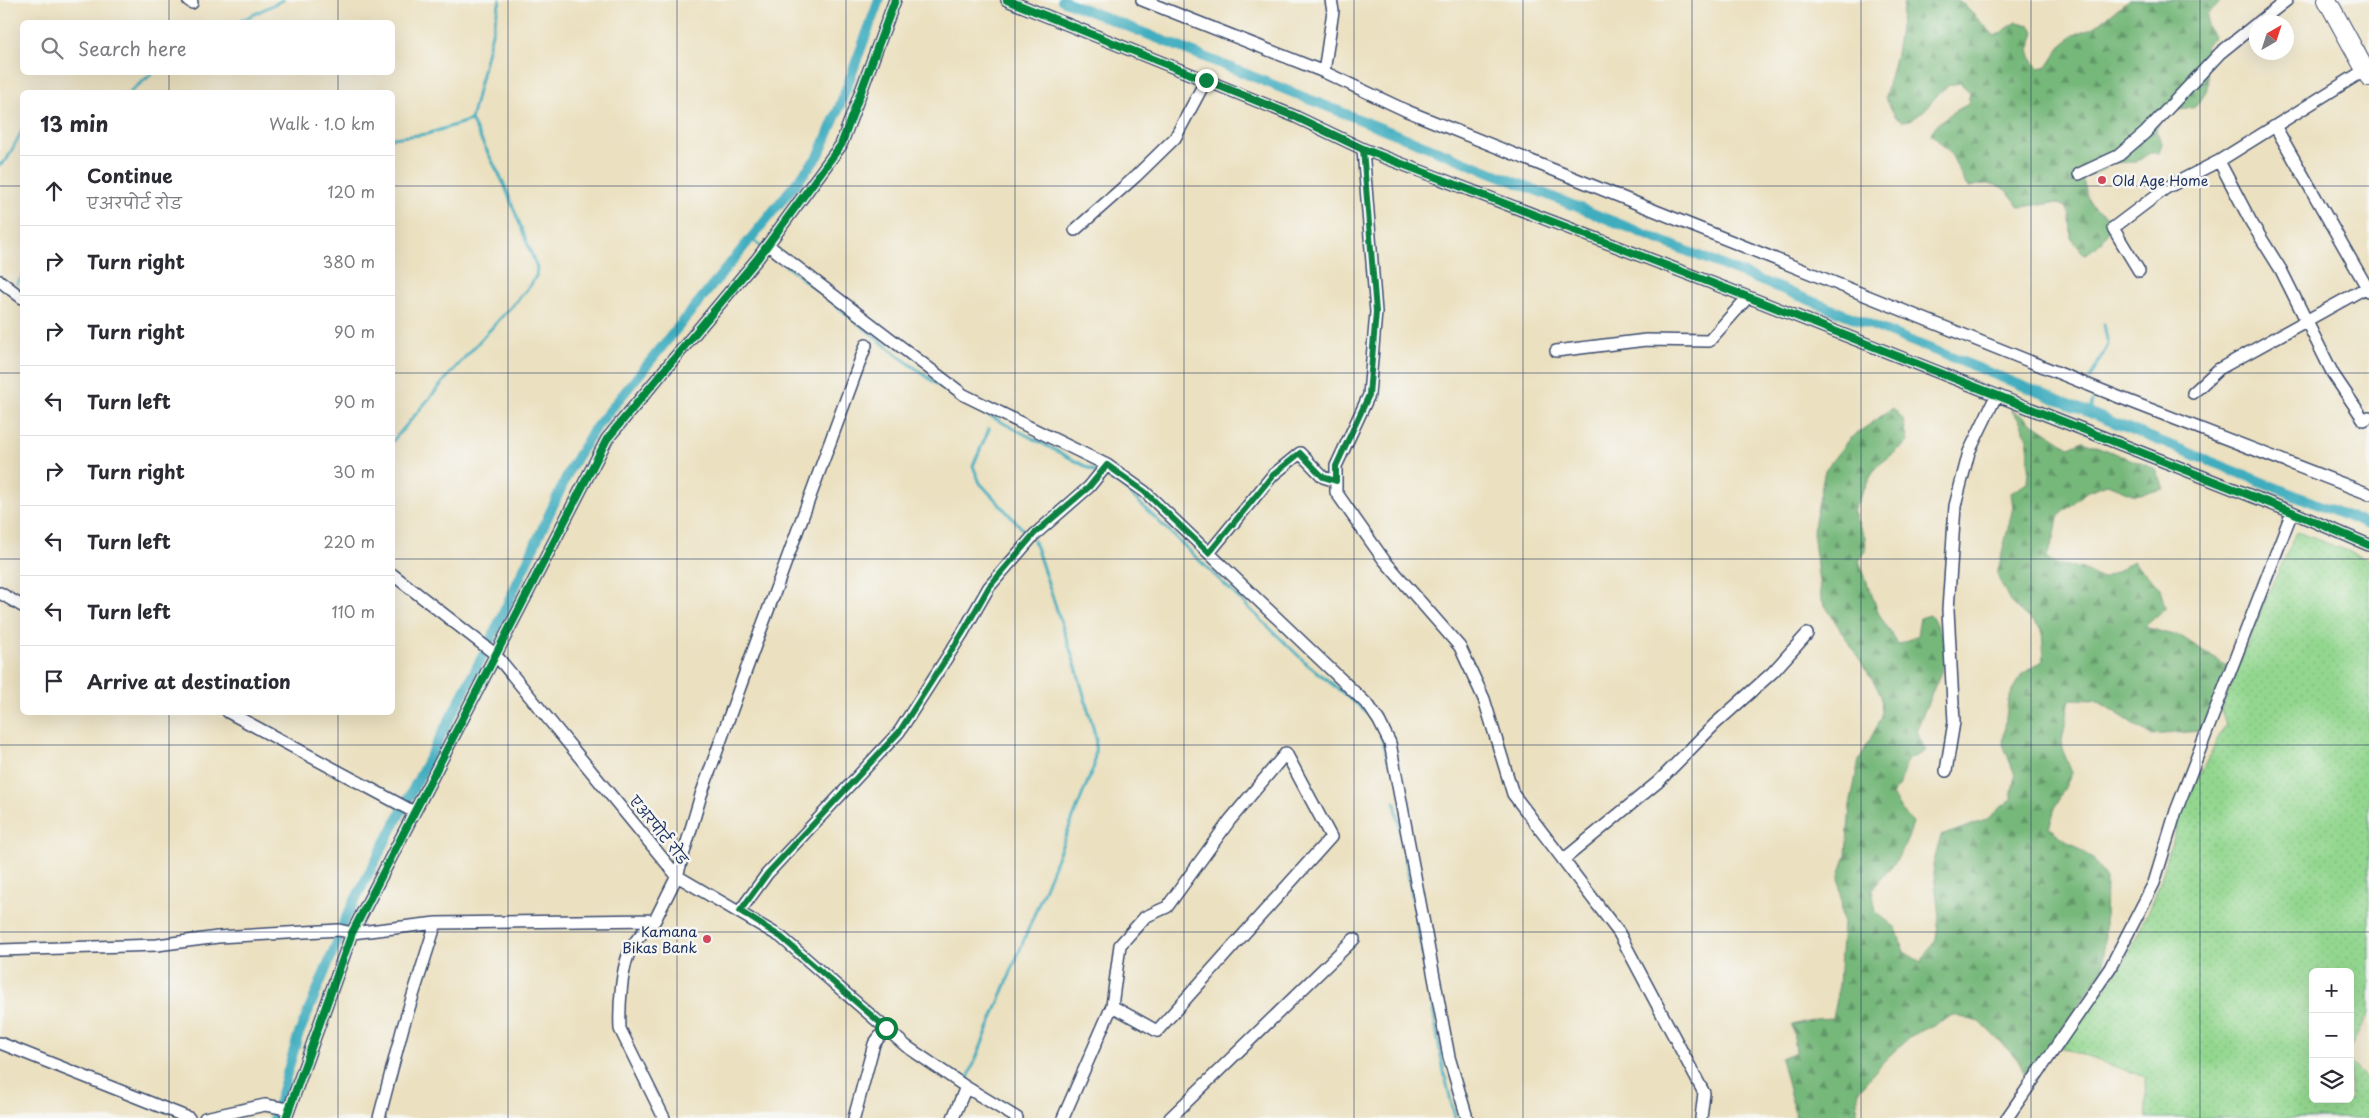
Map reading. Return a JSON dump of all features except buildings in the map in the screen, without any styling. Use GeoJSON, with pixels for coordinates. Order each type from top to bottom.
{"type":"FeatureCollection","features":[{"type":"Feature","properties":{"kind":"highway"},"geometry":{"type":"LineString","coordinates":[[2327,0],[2367,73]]}},
{"type":"Feature","properties":{"kind":"street"},"geometry":{"type":"LineString","coordinates":[[205,1118],[265,1105],[286,1112],[346,932],[408,809],[495,654],[607,439],[758,258],[841,145],[895,0]]}},
{"type":"Feature","properties":{"kind":"street"},"geometry":{"type":"LineString","coordinates":[[1007,0],[1294,116],[1363,149],[1748,297],[2292,512],[2369,545]]}},
{"type":"Feature","properties":{"kind":"street"},"geometry":{"type":"LineString","coordinates":[[1142,0],[1324,72],[1407,112],[2107,392],[2369,494]]}},
{"type":"Feature","properties":{"kind":"street"},"geometry":{"type":"LineString","coordinates":[[1324,72],[1333,11],[1332,0]]}},
{"type":"Feature","properties":{"kind":"street"},"geometry":{"type":"LineString","coordinates":[[2268,15],[2287,0]]}},
{"type":"Feature","properties":{"kind":"street"},"geometry":{"type":"LineString","coordinates":[[2079,174],[2118,156],[2145,133],[2220,53],[2249,30]]}},
{"type":"Feature","properties":{"kind":"street"},"geometry":{"type":"LineString","coordinates":[[2139,271],[2113,228],[2166,188],[2219,162],[2275,126],[2367,73]]}},
{"type":"Feature","properties":{"kind":"street"},"geometry":{"type":"LineString","coordinates":[[1075,230],[1135,177],[1174,138],[1206,80]]}},
{"type":"Feature","properties":{"kind":"street"},"geometry":{"type":"LineString","coordinates":[[2192,393],[2219,368],[2368,288],[2275,126]]}},
{"type":"Feature","properties":{"kind":"street"},"geometry":{"type":"LineString","coordinates":[[1363,149],[1376,312],[1369,395],[1336,466],[1336,492],[1384,560],[1460,646],[1484,699],[1513,794],[1619,933],[1704,1093],[1701,1118]]}},
{"type":"Feature","properties":{"kind":"street"},"geometry":{"type":"LineString","coordinates":[[2219,162],[2308,321],[2333,374],[2364,420],[2369,417]]}},
{"type":"Feature","properties":{"kind":"street"},"geometry":{"type":"LineString","coordinates":[[767,246],[964,395],[1107,465],[1145,492],[1368,706],[1379,721],[1390,743],[1449,1057],[1466,1118]]}},
{"type":"Feature","properties":{"kind":"street"},"geometry":{"type":"LineString","coordinates":[[0,281],[20,296]]}},
{"type":"Feature","properties":{"kind":"street"},"geometry":{"type":"LineString","coordinates":[[1556,351],[1646,340],[1709,341],[1748,297]]}},
{"type":"Feature","properties":{"kind":"street"},"geometry":{"type":"LineString","coordinates":[[664,1118],[620,1029],[619,1016],[626,963],[631,947],[655,920],[677,876],[701,795],[866,345]]}},
{"type":"Feature","properties":{"kind":"street"},"geometry":{"type":"LineString","coordinates":[[1946,771],[1954,722],[1948,610],[1955,506],[1969,452],[1996,396]]}},
{"type":"Feature","properties":{"kind":"street"},"geometry":{"type":"LineString","coordinates":[[1209,553],[1273,475],[1300,453],[1323,477],[1336,481]]}},
{"type":"Feature","properties":{"kind":"street"},"geometry":{"type":"LineString","coordinates":[[740,911],[767,874],[899,732],[962,634],[989,587],[1034,534],[1089,487],[1107,465]]}},
{"type":"Feature","properties":{"kind":"street"},"geometry":{"type":"LineString","coordinates":[[2007,1118],[2110,968],[2154,883],[2176,811],[2292,512]]}},
{"type":"Feature","properties":{"kind":"street","name":"एअरपोर्ट रोड"},"geometry":{"type":"LineString","coordinates":[[395,576],[495,654],[677,876],[740,911],[781,937],[906,1046],[963,1085],[1017,1118]]}},
{"type":"Feature","properties":{"kind":"street"},"geometry":{"type":"LineString","coordinates":[[0,593],[20,605]]}},
{"type":"Feature","properties":{"kind":"street"},"geometry":{"type":"LineString","coordinates":[[1564,860],[1658,782],[1716,724],[1773,672],[1807,634]]}},
{"type":"Feature","properties":{"kind":"street"},"geometry":{"type":"LineString","coordinates":[[234,715],[408,809]]}},
{"type":"Feature","properties":{"kind":"street"},"geometry":{"type":"LineString","coordinates":[[1063,1118],[1112,1006],[1120,945],[1145,917],[1167,907],[1230,820],[1286,753],[1331,837],[1157,1031],[1112,1006]]}},
{"type":"Feature","properties":{"kind":"street"},"geometry":{"type":"LineString","coordinates":[[0,950],[157,945],[218,937],[346,932],[436,924],[655,920]]}},
{"type":"Feature","properties":{"kind":"street"},"geometry":{"type":"LineString","coordinates":[[379,1118],[403,1027],[436,924]]}},
{"type":"Feature","properties":{"kind":"street"},"geometry":{"type":"LineString","coordinates":[[1170,1118],[1354,939]]}},
{"type":"Feature","properties":{"kind":"street"},"geometry":{"type":"LineString","coordinates":[[854,1118],[874,1044],[886,1028]]}},
{"type":"Feature","properties":{"kind":"street"},"geometry":{"type":"LineString","coordinates":[[0,1043],[189,1118]]}},
{"type":"Feature","properties":{"kind":"street"},"geometry":{"type":"LineString","coordinates":[[953,1118],[963,1085]]}},
{"type":"Feature","properties":{"kind":"green space"},"geometry":{"type":"Polygon","coordinates":[[[1904,0],[1959,0],[1995,36],[2017,22],[2030,25],[2035,32],[2029,52],[2031,59],[2040,68],[2048,66],[2060,47],[2074,35],[2096,26],[2128,0],[2222,0],[2207,15],[2207,25],[2213,37],[2206,47],[2214,61],[2206,69],[2208,81],[2205,94],[2195,107],[2171,111],[2159,122],[2156,130],[2162,143],[2159,153],[2150,153],[2136,162],[2101,163],[2101,167],[2107,168],[2082,178],[2092,205],[2107,216],[2109,220],[2108,231],[2102,241],[2084,254],[2071,238],[2070,215],[2066,207],[2055,203],[2019,207],[2009,194],[1999,186],[1987,184],[1970,187],[1966,185],[1951,154],[1931,134],[1941,121],[1968,104],[1970,92],[1960,83],[1949,85],[1942,90],[1922,112],[1910,120],[1902,121],[1895,116],[1885,97],[1896,54],[1904,0]]]}},
{"type":"Feature","properties":{"kind":"green space"},"geometry":{"type":"Polygon","coordinates":[[[1893,408],[1903,419],[1908,442],[1875,468],[1853,511],[1865,538],[1866,550],[1859,561],[1879,614],[1898,645],[1917,636],[1920,618],[1930,615],[1951,648],[1916,731],[1926,751],[1907,760],[1899,787],[1892,794],[1901,810],[1913,822],[1910,833],[1902,851],[1872,889],[1876,912],[1896,928],[1904,952],[1921,962],[1936,939],[1939,916],[1933,865],[1941,836],[1986,820],[2011,799],[2015,775],[2003,744],[2008,701],[2022,674],[2044,660],[2042,630],[2011,603],[1997,575],[2013,507],[2011,493],[2027,483],[2028,444],[2023,428],[2011,409],[2069,447],[2083,441],[2156,469],[2164,489],[2135,495],[2107,484],[2086,492],[2058,517],[2054,539],[2046,559],[2060,565],[2081,568],[2102,579],[2119,571],[2133,561],[2160,588],[2165,609],[2144,627],[2182,637],[2228,667],[2201,731],[2151,735],[2096,700],[2070,699],[2061,746],[2072,773],[2056,805],[2049,828],[2093,859],[2106,879],[2104,970],[2026,1079],[2019,1061],[1980,1022],[1953,1015],[1909,1037],[1883,1062],[1859,1090],[1856,1118],[1796,1118],[1781,1058],[1796,1052],[1792,1025],[1815,1019],[1832,1018],[1839,985],[1843,923],[1839,875],[1846,855],[1850,806],[1859,760],[1882,717],[1881,694],[1821,599],[1813,532],[1825,470],[1849,439],[1893,408]]]}},
{"type":"Feature","properties":{"kind":"green space"},"geometry":{"type":"Polygon","coordinates":[[[2297,532],[2369,559],[2369,1013],[2354,1041],[2354,968],[2309,968],[2309,1103],[2354,1103],[2354,1066],[2369,1081],[2369,1118],[2146,1118],[2145,1077],[2062,1048],[2129,954],[2159,886],[2181,811],[2226,724],[2221,711],[2266,598],[2297,532]]]}},
{"type":"Feature","properties":{"kind":"waterway"},"geometry":{"type":"LineString","coordinates":[[242,20],[283,0]]}},
{"type":"Feature","properties":{"kind":"waterway"},"geometry":{"type":"LineString","coordinates":[[395,138],[427,134],[471,120],[500,0]]}},
{"type":"Feature","properties":{"kind":"waterway"},"geometry":{"type":"LineString","coordinates":[[491,639],[571,467],[593,431],[819,155],[839,108],[879,0]]}},
{"type":"Feature","properties":{"kind":"waterway"},"geometry":{"type":"LineString","coordinates":[[1062,0],[2369,525]]}},
{"type":"Feature","properties":{"kind":"waterway"},"geometry":{"type":"LineString","coordinates":[[132,90],[150,75]]}},
{"type":"Feature","properties":{"kind":"waterway"},"geometry":{"type":"LineString","coordinates":[[395,438],[457,366],[530,286],[536,276],[537,268],[504,184],[471,120]]}},
{"type":"Feature","properties":{"kind":"waterway"},"geometry":{"type":"LineString","coordinates":[[0,165],[7,159],[20,135]]}},
{"type":"Feature","properties":{"kind":"waterway"},"geometry":{"type":"LineString","coordinates":[[752,239],[763,248]]}},
{"type":"Feature","properties":{"kind":"waterway"},"geometry":{"type":"LineString","coordinates":[[778,259],[900,357],[956,398],[1121,485],[1306,663],[1368,713]]}},
{"type":"Feature","properties":{"kind":"waterway"},"geometry":{"type":"LineString","coordinates":[[17,284],[20,280]]}},
{"type":"Feature","properties":{"kind":"waterway"},"geometry":{"type":"LineString","coordinates":[[2090,378],[2108,345],[2104,324]]}},
{"type":"Feature","properties":{"kind":"waterway"},"geometry":{"type":"LineString","coordinates":[[2090,413],[2092,401]]}},
{"type":"Feature","properties":{"kind":"waterway"},"geometry":{"type":"LineString","coordinates":[[989,429],[973,466],[980,483],[1028,535]]}},
{"type":"Feature","properties":{"kind":"waterway"},"geometry":{"type":"LineString","coordinates":[[967,1081],[1094,766],[1096,738],[1076,667],[1034,541]]}},
{"type":"Feature","properties":{"kind":"waterway"},"geometry":{"type":"LineString","coordinates":[[274,1118],[298,1036],[344,921],[483,655]]}},
{"type":"Feature","properties":{"kind":"waterway"},"geometry":{"type":"LineString","coordinates":[[1381,736],[1388,761]]}},
{"type":"Feature","properties":{"kind":"waterway"},"geometry":{"type":"LineString","coordinates":[[1395,802],[1444,1072],[1455,1118]]}},
{"type":"Feature","properties":{"kind":"cycle path"},"geometry":{"type":"LineString","coordinates":[[286,1118],[352,933],[607,439],[758,258],[841,145],[895,0]]}},
{"type":"Feature","properties":{"kind":"cycle path"},"geometry":{"type":"LineString","coordinates":[[1007,0],[1294,116],[1363,149],[1748,297],[2292,512],[2369,545]]}},
{"type":"Feature","properties":{"kind":"place","name":"Old Age Home"},"geometry":{"type":"Point","coordinates":[2102,180]}},
{"type":"Feature","properties":{"kind":"place","name":"Kamana Bikas Bank"},"geometry":{"type":"Point","coordinates":[707,939]}},
{"type":"Feature","properties":{"kind":"route"},"geometry":{"type":"LineString","coordinates":[[886,1028],[781,937],[740,911],[767,874],[899,732],[962,634],[989,587],[1034,534],[1089,487],[1107,465],[1145,492],[1209,553],[1273,475],[1300,453],[1323,477],[1336,481],[1336,466],[1369,395],[1376,312],[1363,149],[1294,116],[1206,80]]}}]}
